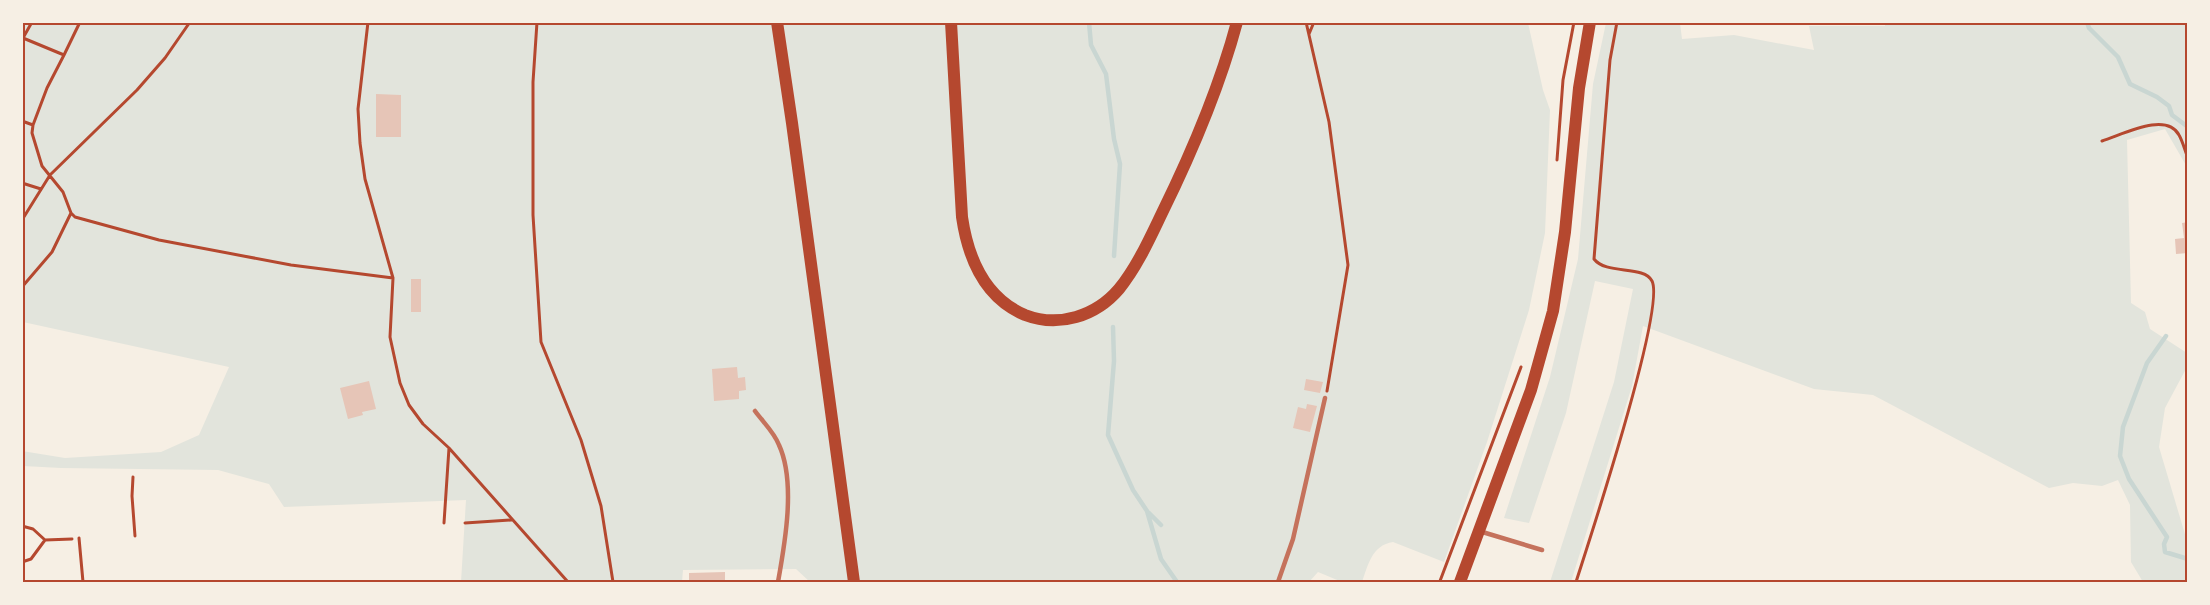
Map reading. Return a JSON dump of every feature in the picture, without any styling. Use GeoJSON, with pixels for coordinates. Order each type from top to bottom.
{"type":"FeatureCollection","features":[{"type":"Feature","properties":{"kind":"main road"},"geometry":{"type":"LineString","coordinates":[[777,22],[854,582]]}},
{"type":"Feature","properties":{"kind":"main road"},"geometry":{"type":"LineString","coordinates":[[951,22],[965,238],[984,281],[1000,301],[1036,319],[1054,322],[1072,319],[1099,307],[1120,288],[1146,247],[1192,151],[1227,59],[1237,22]]}},
{"type":"Feature","properties":{"kind":"main road"},"geometry":{"type":"LineString","coordinates":[[1460,582],[1531,390],[1553,311],[1565,232],[1579,88],[1590,22]]}},
{"type":"Feature","properties":{"kind":"lane"},"geometry":{"type":"LineString","coordinates":[[1278,582],[1293,539],[1325,398]]}},
{"type":"Feature","properties":{"kind":"lane"},"geometry":{"type":"LineString","coordinates":[[755,411],[780,445],[785,469],[787,534],[778,582]]}},
{"type":"Feature","properties":{"kind":"lane"},"geometry":{"type":"LineString","coordinates":[[1479,531],[1542,550]]}},
{"type":"Feature","properties":{"kind":"path"},"geometry":{"type":"LineString","coordinates":[[32,22],[23,39],[64,56]]}},
{"type":"Feature","properties":{"kind":"path"},"geometry":{"type":"LineString","coordinates":[[80,22],[47,88],[32,133],[42,166],[63,192],[71,213],[75,217],[159,240],[291,265],[393,278]]}},
{"type":"Feature","properties":{"kind":"path"},"geometry":{"type":"LineString","coordinates":[[22,220],[50,175],[137,90],[165,58],[190,22]]}},
{"type":"Feature","properties":{"kind":"path"},"geometry":{"type":"LineString","coordinates":[[368,22],[358,109],[360,143],[365,179],[393,278],[390,337],[400,383],[409,405],[423,424],[449,448],[568,582]]}},
{"type":"Feature","properties":{"kind":"path"},"geometry":{"type":"LineString","coordinates":[[537,22],[533,82],[533,204],[541,342],[581,440],[601,506],[613,582]]}},
{"type":"Feature","properties":{"kind":"path"},"geometry":{"type":"LineString","coordinates":[[1306,22],[1329,122],[1348,265],[1325,398]]}},
{"type":"Feature","properties":{"kind":"path"},"geometry":{"type":"LineString","coordinates":[[1308,36],[1314,22]]}},
{"type":"Feature","properties":{"kind":"path"},"geometry":{"type":"LineString","coordinates":[[1557,160],[1563,80],[1574,22]]}},
{"type":"Feature","properties":{"kind":"path"},"geometry":{"type":"LineString","coordinates":[[1576,582],[1630,406],[1650,317],[1653,287],[1651,279],[1646,274],[1602,266],[1594,259],[1610,60],[1617,22]]}},
{"type":"Feature","properties":{"kind":"path"},"geometry":{"type":"LineString","coordinates":[[22,121],[33,125]]}},
{"type":"Feature","properties":{"kind":"path"},"geometry":{"type":"LineString","coordinates":[[2102,141],[2156,123],[2171,126],[2179,134],[2187,158]]}},
{"type":"Feature","properties":{"kind":"path"},"geometry":{"type":"LineString","coordinates":[[22,183],[41,189]]}},
{"type":"Feature","properties":{"kind":"path"},"geometry":{"type":"LineString","coordinates":[[22,287],[52,252],[71,213]]}},
{"type":"Feature","properties":{"kind":"path"},"geometry":{"type":"LineString","coordinates":[[1440,581],[1523,363]]}},
{"type":"Feature","properties":{"kind":"path"},"geometry":{"type":"LineString","coordinates":[[444,523],[449,448]]}},
{"type":"Feature","properties":{"kind":"path"},"geometry":{"type":"LineString","coordinates":[[132,477],[135,536]]}},
{"type":"Feature","properties":{"kind":"path"},"geometry":{"type":"LineString","coordinates":[[465,523],[512,520]]}},
{"type":"Feature","properties":{"kind":"path"},"geometry":{"type":"LineString","coordinates":[[22,526],[33,529],[45,540],[72,539]]}},
{"type":"Feature","properties":{"kind":"path"},"geometry":{"type":"LineString","coordinates":[[79,538],[83,582]]}},
{"type":"Feature","properties":{"kind":"path"},"geometry":{"type":"LineString","coordinates":[[22,562],[31,559],[45,540]]}},
{"type":"Feature","properties":{"kind":"shaded area"},"geometry":{"type":"Polygon","coordinates":[[[1885,22],[2187,23],[2187,167],[2165,129],[2127,140],[2131,303],[2145,312],[2150,329],[2187,353],[2187,367],[2165,408],[2159,447],[2187,541],[2187,582],[2143,582],[2131,562],[2130,505],[2118,480],[2102,486],[2073,483],[2049,488],[1873,395],[1814,389],[1643,326],[1632,386],[1571,582],[1550,582],[1614,382],[1633,289],[1595,281],[1566,413],[1529,523],[1504,518],[1550,377],[1578,259],[1593,84],[1606,23],[1680,23],[1682,39],[1734,35],[1814,50],[1809,26],[1885,26],[1885,22]]]}},
{"type":"Feature","properties":{"kind":"shaded area"},"geometry":{"type":"Polygon","coordinates":[[[23,23],[1528,23],[1543,90],[1550,110],[1545,233],[1529,310],[1487,442],[1444,562],[1393,542],[1376,551],[1362,582],[1342,582],[1318,572],[1309,582],[810,582],[796,569],[683,570],[682,582],[461,582],[466,500],[284,507],[269,484],[218,470],[23,466],[22,451],[65,458],[161,452],[199,435],[229,367],[23,322],[23,23]]]}},
{"type":"Feature","properties":{"kind":"building"},"geometry":{"type":"Polygon","coordinates":[[[376,94],[401,95],[401,137],[376,137],[376,94]]]}},
{"type":"Feature","properties":{"kind":"building"},"geometry":{"type":"Polygon","coordinates":[[[2188,222],[2188,253],[2176,254],[2175,239],[2184,238],[2182,223],[2188,222]]]}},
{"type":"Feature","properties":{"kind":"building"},"geometry":{"type":"Polygon","coordinates":[[[411,279],[421,279],[421,312],[411,312],[411,279]]]}},
{"type":"Feature","properties":{"kind":"building"},"geometry":{"type":"Polygon","coordinates":[[[737,367],[738,378],[745,377],[746,390],[739,391],[739,399],[714,401],[712,369],[737,367]]]}},
{"type":"Feature","properties":{"kind":"building"},"geometry":{"type":"Polygon","coordinates":[[[1306,379],[1323,382],[1320,393],[1304,390],[1306,379]]]}},
{"type":"Feature","properties":{"kind":"building"},"geometry":{"type":"Polygon","coordinates":[[[369,381],[376,409],[362,412],[363,415],[348,419],[340,388],[369,381]]]}},
{"type":"Feature","properties":{"kind":"building"},"geometry":{"type":"Polygon","coordinates":[[[1307,404],[1317,406],[1310,432],[1293,428],[1298,407],[1306,409],[1307,404]]]}},
{"type":"Feature","properties":{"kind":"building"},"geometry":{"type":"Polygon","coordinates":[[[725,572],[725,582],[689,582],[689,573],[725,572]]]}},
{"type":"Feature","properties":{"kind":"waterway"},"geometry":{"type":"LineString","coordinates":[[1089,22],[1091,45],[1106,74],[1114,139],[1120,164],[1114,256]]}},
{"type":"Feature","properties":{"kind":"waterway"},"geometry":{"type":"LineString","coordinates":[[2087,22],[2089,28],[2118,57],[2130,84],[2157,97],[2169,106],[2172,115],[2188,127]]}},
{"type":"Feature","properties":{"kind":"waterway"},"geometry":{"type":"LineString","coordinates":[[1113,327],[1114,361],[1108,435],[1133,490],[1147,511],[1161,559],[1177,582]]}},
{"type":"Feature","properties":{"kind":"waterway"},"geometry":{"type":"LineString","coordinates":[[2166,336],[2147,363],[2123,427],[2120,456],[2129,479],[2167,537],[2164,544],[2165,552],[2188,559]]}},
{"type":"Feature","properties":{"kind":"waterway"},"geometry":{"type":"LineString","coordinates":[[1149,513],[1161,525]]}}]}
